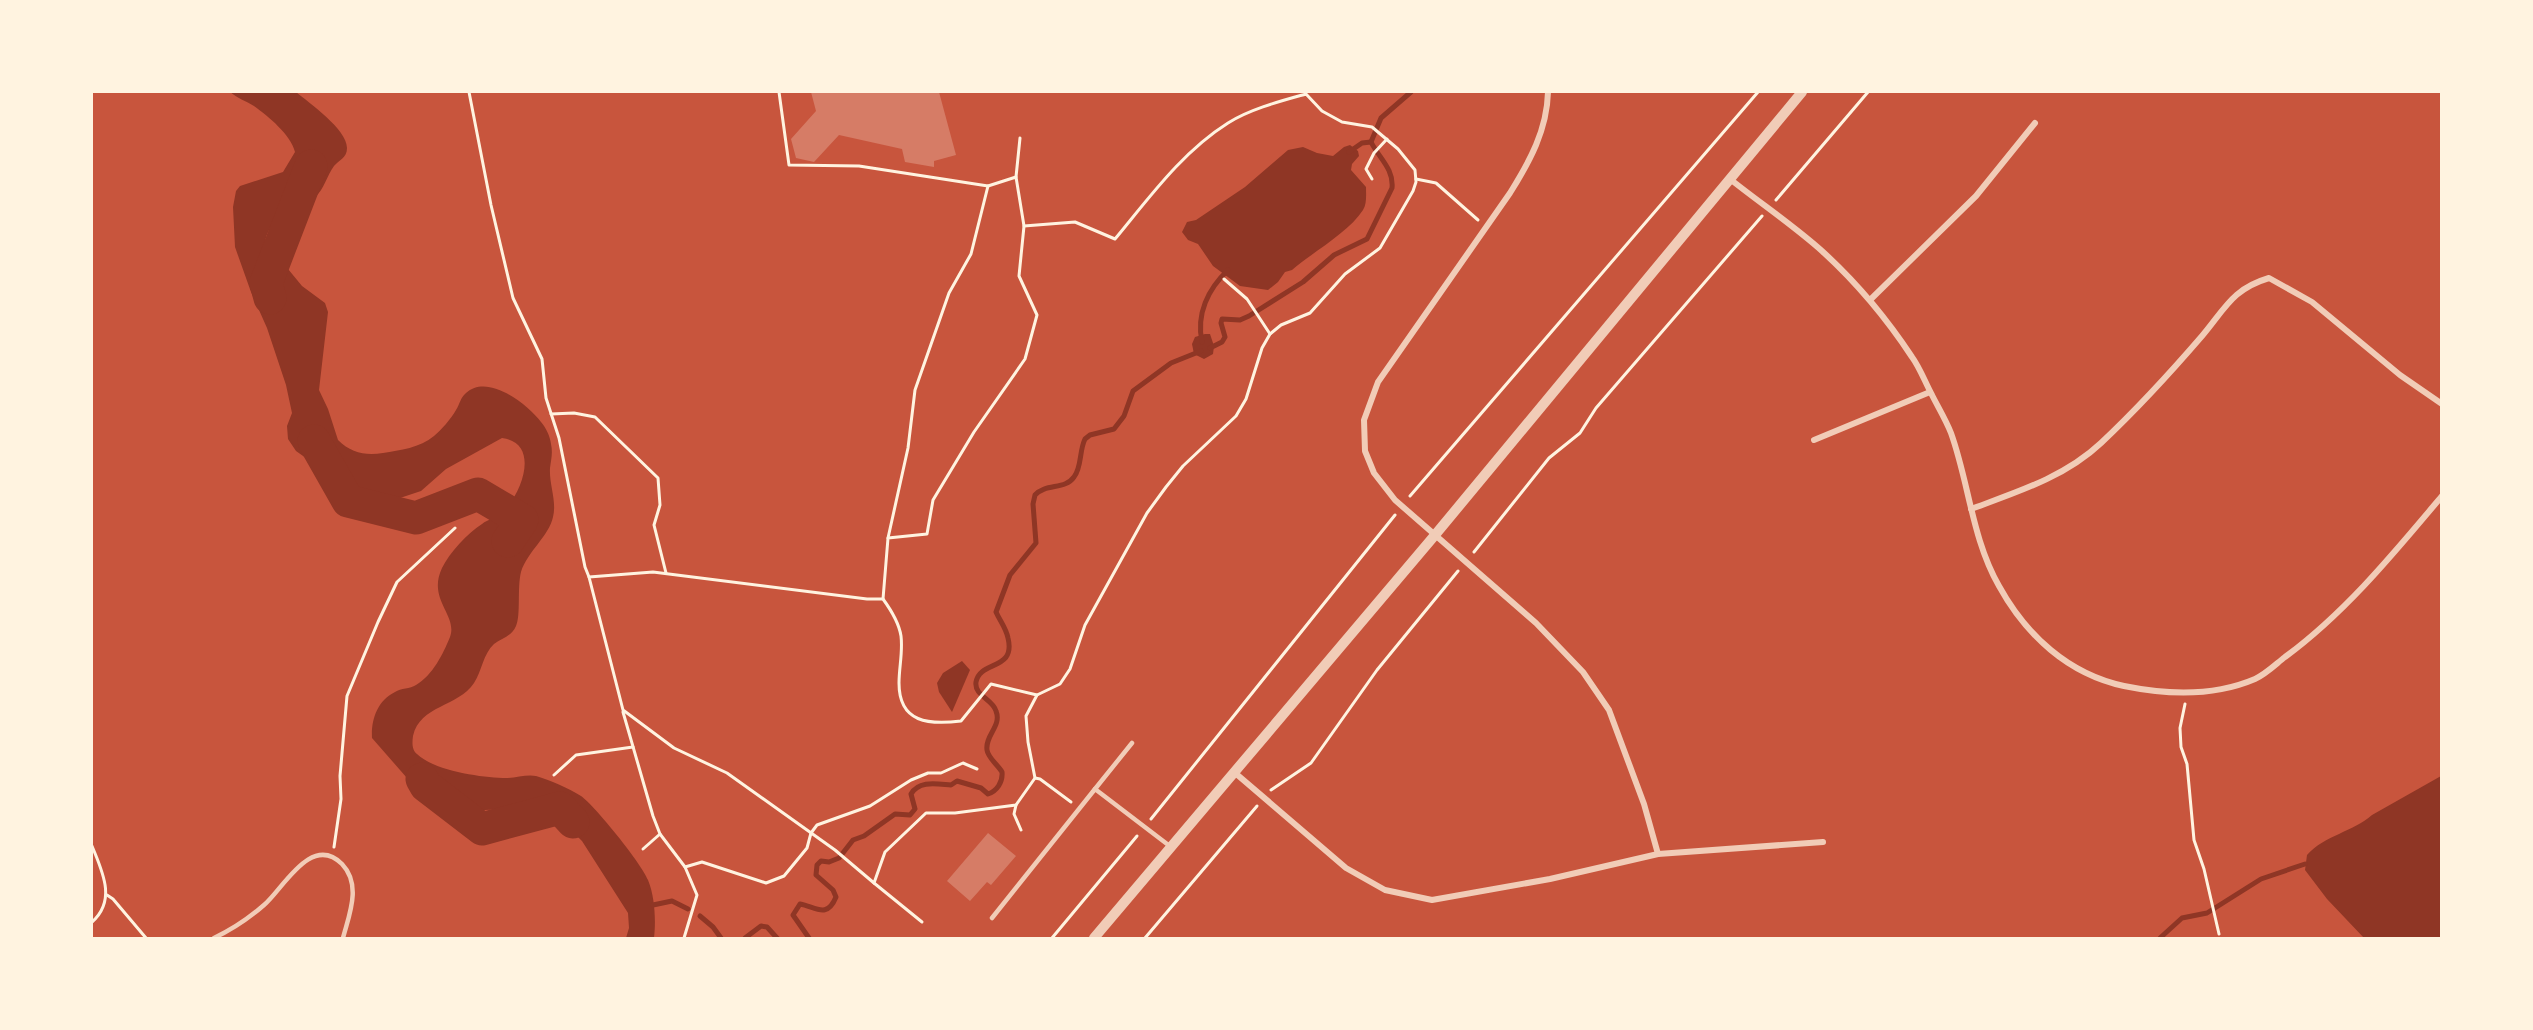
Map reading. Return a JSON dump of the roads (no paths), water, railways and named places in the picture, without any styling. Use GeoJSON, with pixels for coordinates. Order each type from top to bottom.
{"type":"FeatureCollection","features":[{"type":"Feature","properties":{"kind":"street"},"geometry":{"type":"LineString","coordinates":[[1548,92],[1546,113],[1537,144],[1523,172],[1371,395],[1364,420],[1365,451],[1374,473],[1395,500],[1536,623],[1583,672],[1609,710],[1644,804],[1658,854]]}},
{"type":"Feature","properties":{"kind":"street"},"geometry":{"type":"LineString","coordinates":[[1094,939],[1436,535],[1802,92]]}},
{"type":"Feature","properties":{"kind":"street"},"geometry":{"type":"LineString","coordinates":[[1870,300],[1976,196],[2035,123]]}},
{"type":"Feature","properties":{"kind":"street"},"geometry":{"type":"LineString","coordinates":[[1730,179],[1822,251],[1870,300],[1914,358],[1951,432],[1980,540],[1998,585],[2027,628],[2052,652],[2080,672],[2119,685],[2148,691],[2189,694],[2219,690],[2257,678],[2304,643],[2352,598],[2442,496]]}},
{"type":"Feature","properties":{"kind":"street"},"geometry":{"type":"LineString","coordinates":[[1971,509],[2048,479],[2100,444],[2194,345],[2232,298],[2249,284],[2269,278],[2312,302],[2400,375],[2442,404]]}},
{"type":"Feature","properties":{"kind":"street"},"geometry":{"type":"LineString","coordinates":[[1814,440],[1930,392]]}},
{"type":"Feature","properties":{"kind":"street"},"geometry":{"type":"LineString","coordinates":[[1234,772],[1346,868],[1385,890],[1432,900],[1550,879],[1658,854],[1823,842]]}},
{"type":"Feature","properties":{"kind":"lane"},"geometry":{"type":"LineString","coordinates":[[992,918],[1132,743]]}},
{"type":"Feature","properties":{"kind":"lane"},"geometry":{"type":"LineString","coordinates":[[1095,789],[1171,847]]}},
{"type":"Feature","properties":{"kind":"lane"},"geometry":{"type":"LineString","coordinates":[[214,939],[239,926],[266,903],[303,862],[318,855],[333,858],[342,864],[349,874],[354,889],[343,939]]}},
{"type":"Feature","properties":{"kind":"waterway"},"geometry":{"type":"LineString","coordinates":[[1210,348],[1222,342],[1225,337],[1222,319],[1240,320],[1249,316],[1303,282],[1334,255],[1367,239],[1392,188],[1391,175],[1371,142],[1381,118],[1411,92]]}},
{"type":"Feature","properties":{"kind":"waterway"},"geometry":{"type":"LineString","coordinates":[[1349,152],[1362,143],[1371,142]]}},
{"type":"Feature","properties":{"kind":"waterway"},"geometry":{"type":"LineString","coordinates":[[270,298],[266,283],[311,166]]}},
{"type":"Feature","properties":{"kind":"waterway"},"geometry":{"type":"LineString","coordinates":[[1202,342],[1201,322],[1205,303],[1215,285],[1228,270]]}},
{"type":"Feature","properties":{"kind":"waterway"},"geometry":{"type":"LineString","coordinates":[[809,938],[793,915],[800,904],[825,910],[833,904],[836,897],[833,890],[816,875],[817,865],[821,861],[829,862],[839,858],[853,840],[864,836],[895,814],[910,815],[915,809],[911,794],[923,785],[951,785],[957,781],[981,788],[988,794],[999,786],[1002,772],[987,750],[988,740],[997,721],[996,711],[978,691],[976,682],[984,670],[1007,656],[1008,638],[996,612],[1010,575],[1036,543],[1033,504],[1035,495],[1044,489],[1066,484],[1074,477],[1085,439],[1090,435],[1114,429],[1124,416],[1133,391],[1171,363],[1201,351]]}},
{"type":"Feature","properties":{"kind":"waterway"},"geometry":{"type":"LineString","coordinates":[[314,441],[348,501],[416,518],[478,494],[522,520],[508,541]]}},
{"type":"Feature","properties":{"kind":"waterway"},"geometry":{"type":"LineString","coordinates":[[422,779],[426,786],[482,829],[560,808],[573,822]]}},
{"type":"Feature","properties":{"kind":"waterway"},"geometry":{"type":"LineString","coordinates":[[2160,938],[2182,918],[2207,913],[2261,879],[2305,864]]}},
{"type":"Feature","properties":{"kind":"waterway"},"geometry":{"type":"LineString","coordinates":[[653,905],[672,901],[688,909]]}},
{"type":"Feature","properties":{"kind":"waterway"},"geometry":{"type":"LineString","coordinates":[[700,916],[713,927],[721,938]]}},
{"type":"Feature","properties":{"kind":"waterway"},"geometry":{"type":"LineString","coordinates":[[745,938],[761,926],[767,927],[777,938]]}}]}
